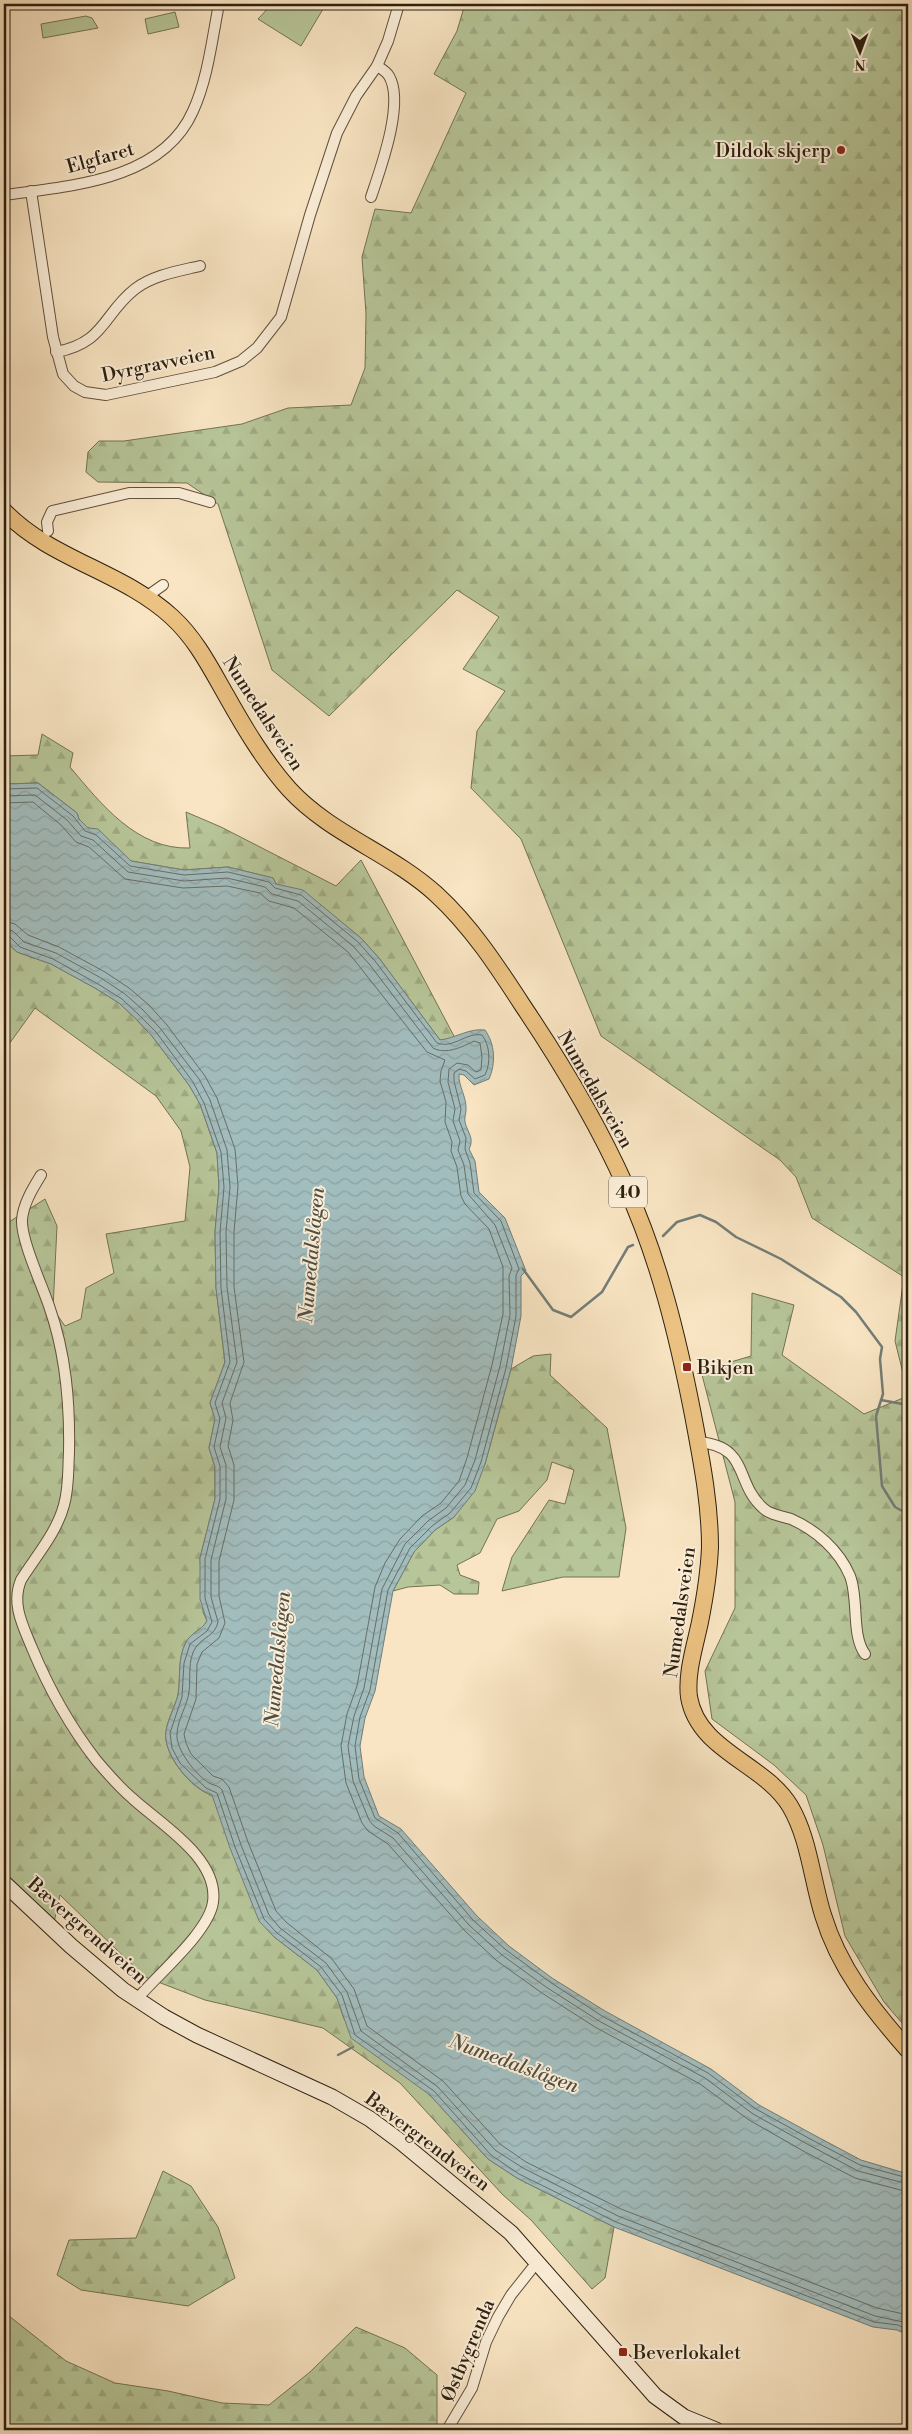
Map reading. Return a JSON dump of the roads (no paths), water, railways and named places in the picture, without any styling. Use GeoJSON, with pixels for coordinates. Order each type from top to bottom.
{"type":"FeatureCollection","features":[{"type":"Feature","properties":{"kind":"main road","name":"Numedalsveien"},"geometry":{"type":"LineString","coordinates":[[4,511],[21,527],[45,543],[118,580],[146,597],[173,618],[198,648],[244,726],[284,784],[322,817],[406,871],[437,895],[484,948],[537,1027],[583,1102],[608,1149],[646,1234],[675,1334],[698,1442],[707,1498],[710,1548],[705,1596],[689,1684],[693,1710],[701,1726],[713,1739],[760,1773],[786,1801],[802,1837],[821,1910],[841,1963],[866,1999],[908,2050]]}},
{"type":"Feature","properties":{"kind":"main road","name":"Bævergrendveien"},"geometry":{"type":"LineString","coordinates":[[4,1883],[71,1946],[137,1999],[186,2030],[312,2087],[370,2120],[484,2208],[538,2261],[655,2396],[684,2417],[716,2430]]}},
{"type":"Feature","properties":{"kind":"street","name":"Elgfaret"},"geometry":{"type":"LineString","coordinates":[[4,195],[88,182],[125,171],[148,162],[172,142],[193,112],[204,81],[219,4]]}},
{"type":"Feature","properties":{"kind":"street","name":"Dyrgravveien"},"geometry":{"type":"LineString","coordinates":[[31,191],[56,352],[63,374],[74,386],[85,392],[106,395],[215,372],[241,361],[257,348],[281,317],[310,215],[338,134],[356,96],[378,66],[399,4]]}},
{"type":"Feature","properties":{"kind":"street"},"geometry":{"type":"LineString","coordinates":[[371,197],[391,134],[393,114],[392,83],[388,74],[378,66]]}},
{"type":"Feature","properties":{"kind":"street"},"geometry":{"type":"LineString","coordinates":[[56,352],[88,341],[134,289],[147,281],[200,266]]}},
{"type":"Feature","properties":{"kind":"street"},"geometry":{"type":"LineString","coordinates":[[48,531],[47,522],[52,511],[130,493],[179,493],[210,502]]}},
{"type":"Feature","properties":{"kind":"street"},"geometry":{"type":"LineString","coordinates":[[146,597],[163,585]]}},
{"type":"Feature","properties":{"kind":"street"},"geometry":{"type":"LineString","coordinates":[[41,1175],[24,1208],[22,1222],[29,1249],[58,1334],[63,1358],[68,1398],[68,1478],[64,1505],[57,1524],[19,1585],[16,1597],[18,1610],[49,1687],[80,1739],[123,1790],[188,1846],[199,1858],[210,1880],[213,1891],[211,1910],[202,1926],[137,1999]]}},
{"type":"Feature","properties":{"kind":"street"},"geometry":{"type":"LineString","coordinates":[[698,1442],[718,1445],[727,1450],[736,1460],[749,1490],[764,1510],[790,1519],[818,1534],[835,1553],[850,1576],[859,1641],[864,1654]]}},
{"type":"Feature","properties":{"kind":"street","name":"Østbygrenda"},"geometry":{"type":"LineString","coordinates":[[447,2430],[472,2388],[486,2342],[498,2317],[511,2295],[538,2261]]}},
{"type":"Feature","properties":{"kind":"water","name":"Numedalslågen"},"geometry":{"type":"Polygon","coordinates":[[[38,783],[77,813],[79,819],[88,828],[98,829],[131,861],[184,870],[228,867],[273,878],[276,884],[303,890],[361,938],[379,958],[440,1040],[479,1030],[485,1030],[488,1035],[493,1047],[493,1067],[489,1079],[474,1085],[464,1075],[459,1074],[459,1078],[466,1105],[465,1122],[471,1138],[469,1149],[475,1161],[479,1192],[505,1218],[526,1271],[521,1276],[521,1316],[511,1369],[485,1464],[475,1491],[454,1517],[435,1530],[414,1552],[393,1591],[375,1691],[365,1718],[360,1746],[364,1777],[379,1816],[401,1829],[477,1916],[509,1946],[552,1978],[605,2011],[711,2069],[759,2105],[861,2160],[908,2174],[908,2335],[897,2330],[873,2327],[614,2227],[517,2178],[488,2159],[430,2095],[351,2038],[337,1998],[317,1970],[273,1936],[259,1921],[230,1848],[212,1795],[196,1786],[180,1769],[169,1750],[166,1740],[167,1726],[178,1695],[180,1662],[183,1649],[188,1639],[207,1621],[200,1599],[200,1558],[215,1499],[215,1467],[209,1448],[215,1419],[210,1403],[225,1362],[216,1288],[215,1232],[219,1187],[217,1153],[200,1104],[189,1085],[152,1036],[135,1018],[119,1003],[95,988],[51,964],[17,952],[4,940],[4,784],[38,783]]]}},
{"type":"Feature","properties":{"kind":"waterway"},"geometry":{"type":"LineString","coordinates":[[663,1236],[677,1222],[700,1215],[716,1222],[736,1237],[781,1259],[841,1297],[856,1312],[882,1347],[880,1359],[883,1394],[876,1416],[882,1486],[895,1507],[908,1514]]}},
{"type":"Feature","properties":{"kind":"waterway"},"geometry":{"type":"LineString","coordinates":[[523,1269],[553,1310],[571,1317],[602,1292],[628,1247],[633,1245]]}},
{"type":"Feature","properties":{"kind":"waterway"},"geometry":{"type":"LineString","coordinates":[[881,1400],[908,1405]]}},
{"type":"Feature","properties":{"kind":"waterway"},"geometry":{"type":"LineString","coordinates":[[338,2055],[353,2047]]}},
{"type":"Feature","properties":{"kind":"place","name":"Dildok skjerp"},"geometry":{"type":"Point","coordinates":[841,150]}},
{"type":"Feature","properties":{"kind":"place","name":"Bikjen"},"geometry":{"type":"Point","coordinates":[687,1367]}},
{"type":"Feature","properties":{"kind":"place","name":"Beverlokalet"},"geometry":{"type":"Point","coordinates":[623,2352]}}]}
